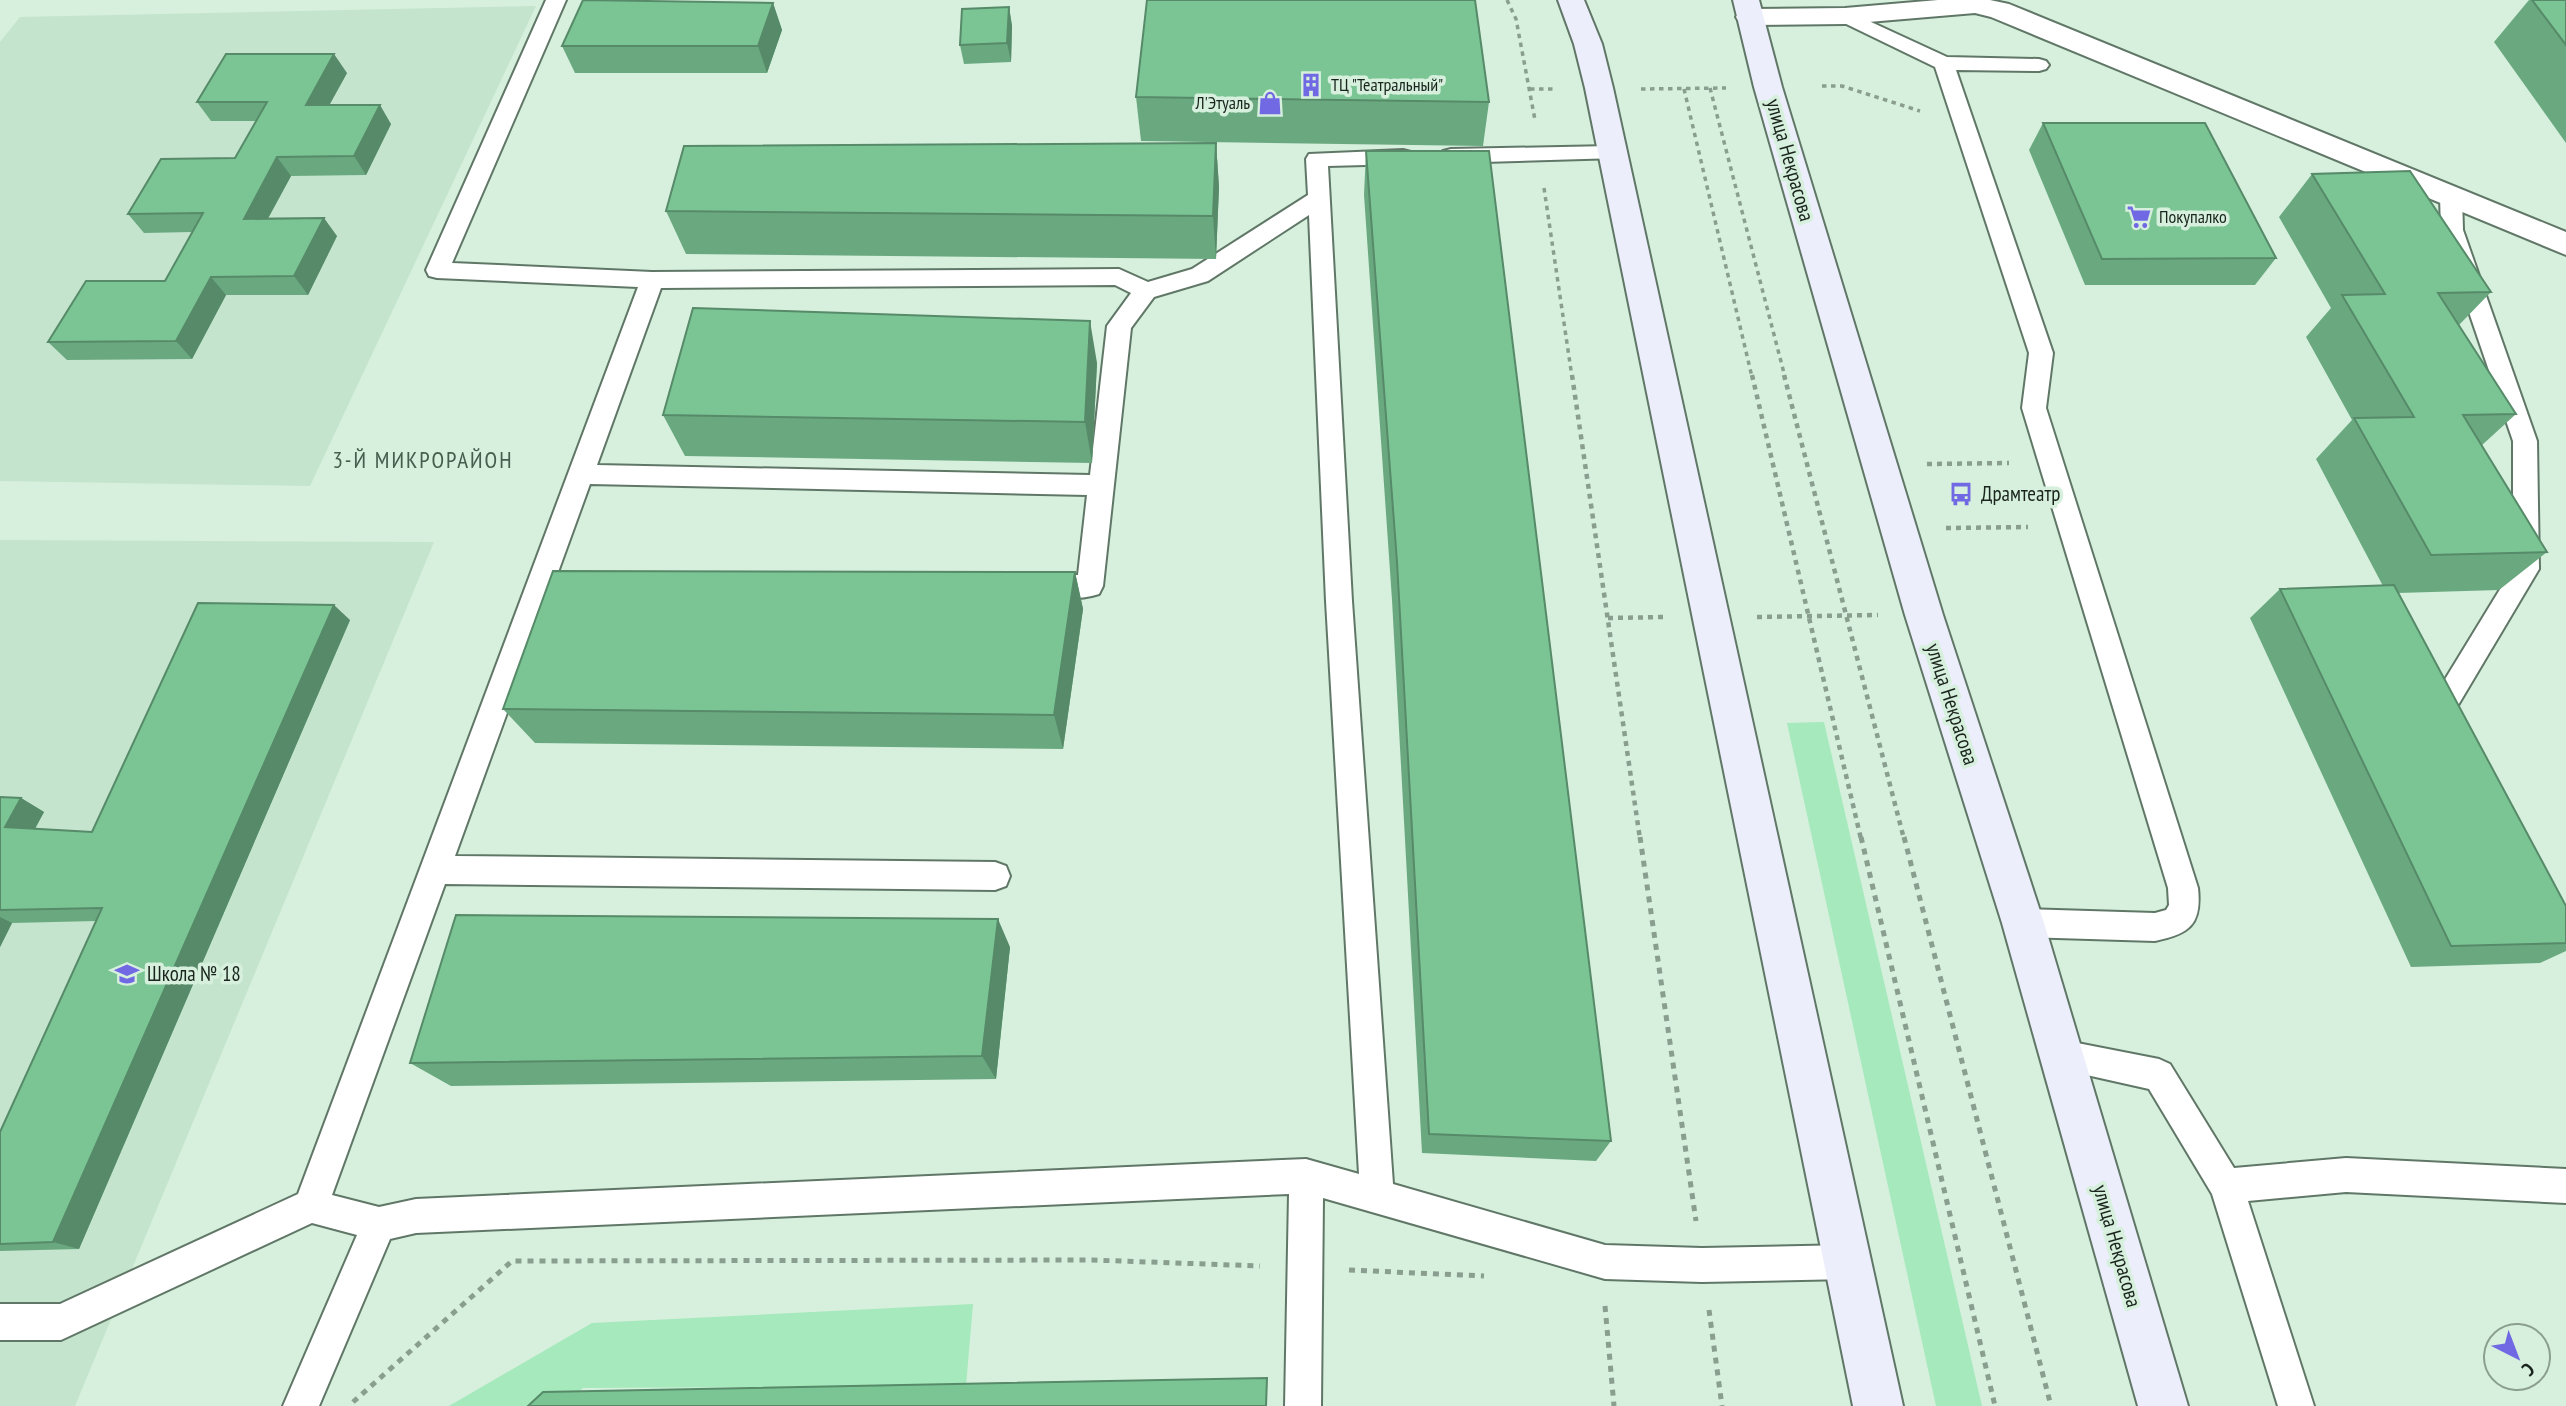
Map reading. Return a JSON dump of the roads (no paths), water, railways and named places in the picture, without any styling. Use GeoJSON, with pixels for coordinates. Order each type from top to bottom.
{"type":"FeatureCollection","features":[{"type":"Feature","properties":{"kind":"main road"},"geometry":{"type":"LineString","coordinates":[[1572,0],[1588,44],[1878,1406]]}},
{"type":"Feature","properties":{"kind":"main road","name":"улица Некрасова"},"geometry":{"type":"LineString","coordinates":[[1748,9],[1924,615],[2023,923],[2163,1406]]}},
{"type":"Feature","properties":{"kind":"street"},"geometry":{"type":"LineString","coordinates":[[1748,9],[1845,16],[1975,5],[1999,10],[2566,244]]}},
{"type":"Feature","properties":{"kind":"lane"},"geometry":{"type":"LineString","coordinates":[[556,0],[437,270],[652,280],[1119,277],[1146,291]]}},
{"type":"Feature","properties":{"kind":"lane"},"geometry":{"type":"LineString","coordinates":[[1845,16],[1944,63],[2039,65]]}},
{"type":"Feature","properties":{"kind":"lane"},"geometry":{"type":"LineString","coordinates":[[1944,63],[2041,353],[2034,408],[2183,888],[2185,908],[2175,923],[2155,928],[2023,923]]}},
{"type":"Feature","properties":{"kind":"lane"},"geometry":{"type":"LineString","coordinates":[[1377,1196],[1339,601],[1317,159],[1611,153]]}},
{"type":"Feature","properties":{"kind":"lane"},"geometry":{"type":"LineString","coordinates":[[2447,699],[2526,569],[2525,441],[2452,230],[2451,196]]}},
{"type":"Feature","properties":{"kind":"lane"},"geometry":{"type":"LineString","coordinates":[[1022,586],[1090,586],[1119,326],[1146,291],[1200,275],[1319,198]]}},
{"type":"Feature","properties":{"kind":"lane"},"geometry":{"type":"LineString","coordinates":[[311,1206],[652,280]]}},
{"type":"Feature","properties":{"kind":"lane"},"geometry":{"type":"LineString","coordinates":[[581,474],[1101,485]]}},
{"type":"Feature","properties":{"kind":"lane"},"geometry":{"type":"LineString","coordinates":[[541,582],[569,582]]}},
{"type":"Feature","properties":{"kind":"lane"},"geometry":{"type":"LineString","coordinates":[[434,870],[995,876]]}},
{"type":"Feature","properties":{"kind":"lane"},"geometry":{"type":"LineString","coordinates":[[2062,1056],[2159,1075],[2226,1186],[2297,1406]]}},
{"type":"Feature","properties":{"kind":"lane"},"geometry":{"type":"LineString","coordinates":[[2226,1186],[2346,1175],[2566,1186]]}},
{"type":"Feature","properties":{"kind":"lane"},"geometry":{"type":"LineString","coordinates":[[0,1321],[61,1322],[311,1206],[379,1224],[416,1216],[1306,1176],[1605,1262],[1702,1265],[1849,1262]]}},
{"type":"Feature","properties":{"kind":"lane"},"geometry":{"type":"LineString","coordinates":[[1303,1406],[1306,1176]]}},
{"type":"Feature","properties":{"kind":"lane"},"geometry":{"type":"LineString","coordinates":[[302,1406],[379,1224]]}},
{"type":"Feature","properties":{"kind":"place","name":"ТЦ \"Театральный\""},"geometry":{"type":"Point","coordinates":[1311,85]}},
{"type":"Feature","properties":{"kind":"place","name":"Л'Этуаль"},"geometry":{"type":"Point","coordinates":[1270,103]}},
{"type":"Feature","properties":{"kind":"place","name":"Покупалко"},"geometry":{"type":"Point","coordinates":[2139,217]}},
{"type":"Feature","properties":{"kind":"place","name":"Драмтеатр"},"geometry":{"type":"Point","coordinates":[1961,494]}},
{"type":"Feature","properties":{"kind":"place","name":"Школа № 18"},"geometry":{"type":"Point","coordinates":[127,974]}},
{"type":"Feature","properties":{"kind":"district","name":"3-Й МИКРОРАЙОН"},"geometry":{"type":"Point","coordinates":[423,460]}}]}
